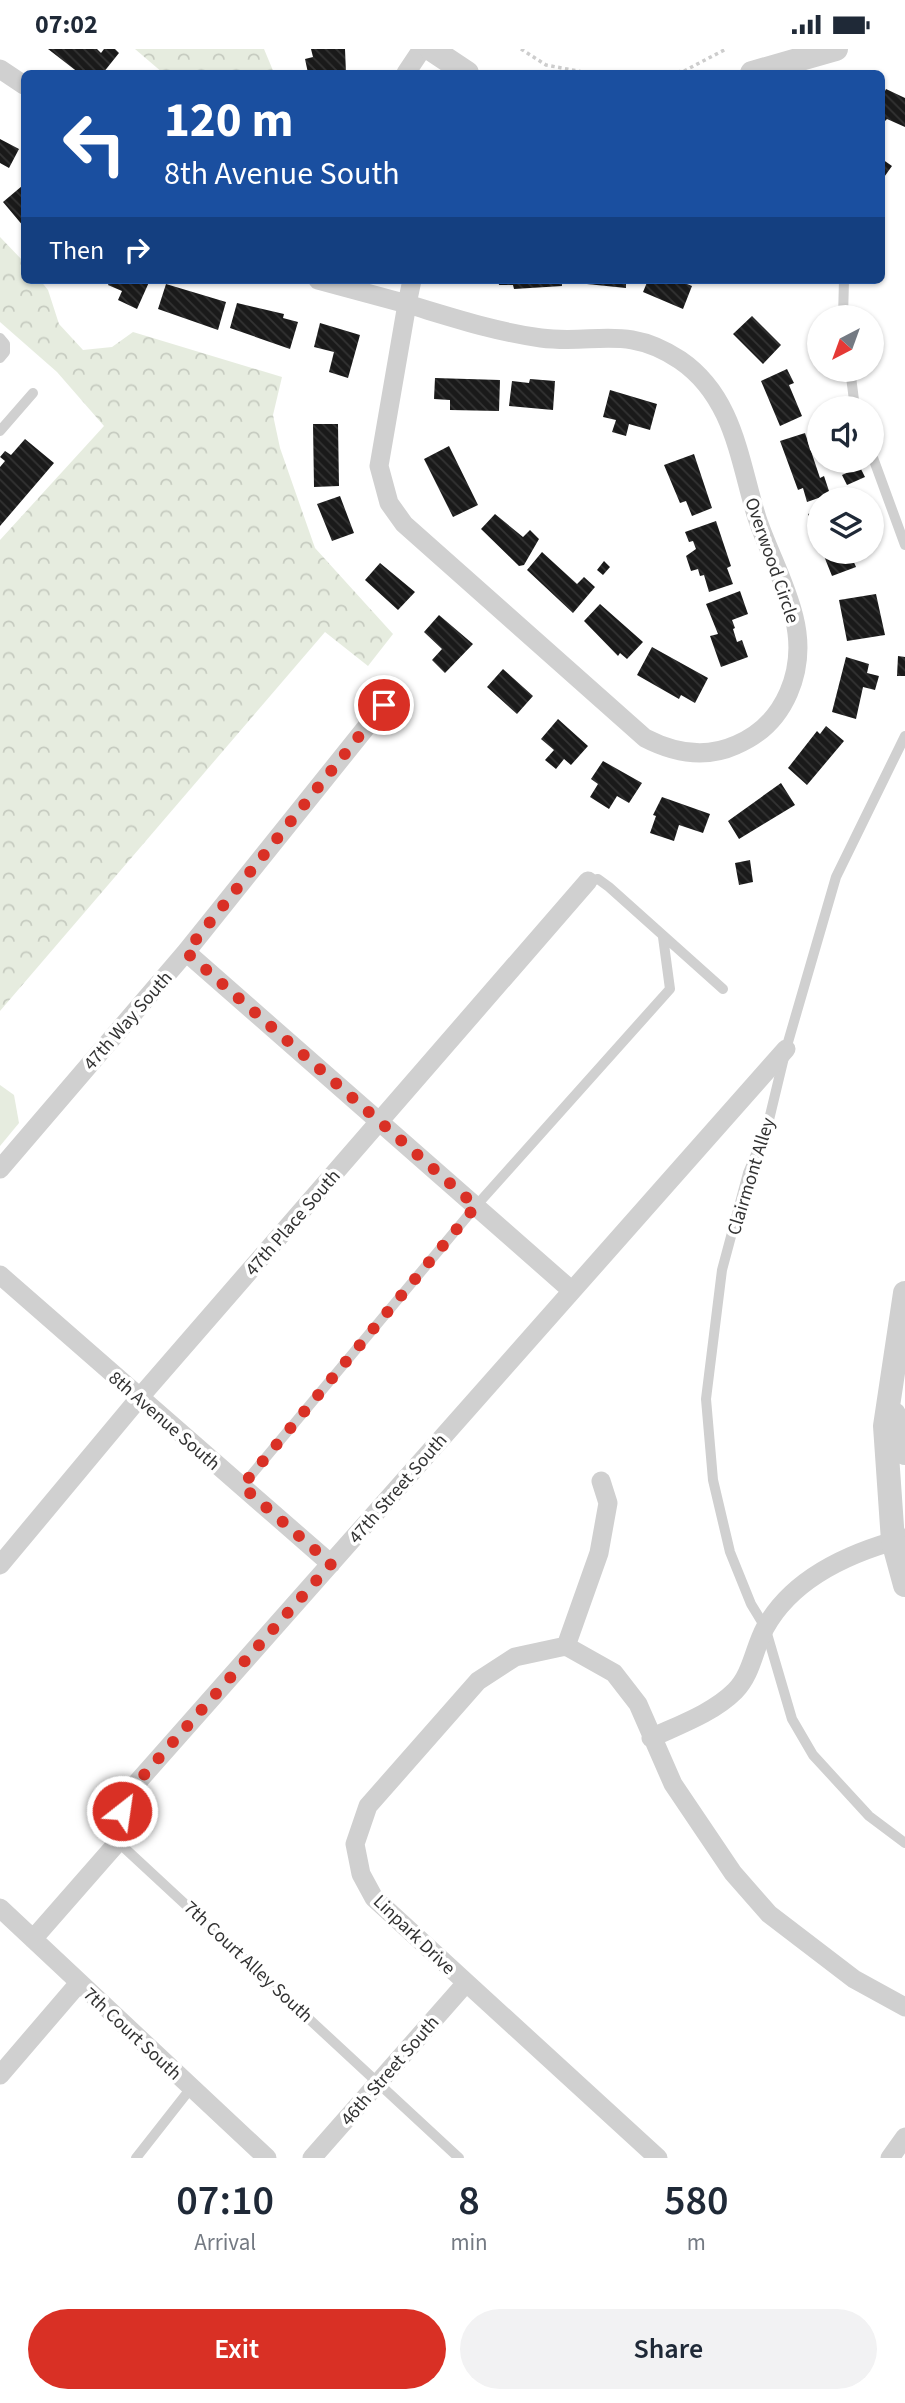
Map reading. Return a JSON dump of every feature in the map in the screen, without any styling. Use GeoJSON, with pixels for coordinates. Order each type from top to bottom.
{"type":"FeatureCollection","features":[{"type":"Feature","properties":{"kind":"street"},"geometry":{"type":"LineString","coordinates":[[408,70],[422,49]]}},
{"type":"Feature","properties":{"kind":"street"},"geometry":{"type":"LineString","coordinates":[[431,49],[462,70]]}},
{"type":"Feature","properties":{"kind":"street"},"geometry":{"type":"LineString","coordinates":[[762,70],[836,49]]}},
{"type":"Feature","properties":{"kind":"street"},"geometry":{"type":"LineString","coordinates":[[0,69],[21,83]]}},
{"type":"Feature","properties":{"kind":"street"},"geometry":{"type":"LineString","coordinates":[[332,284],[407,304]]}},
{"type":"Feature","properties":{"kind":"street","name":"Overwood Circle"},"geometry":{"type":"LineString","coordinates":[[407,304],[496,329],[544,338],[595,336],[630,339],[663,351],[704,381],[730,423],[756,514],[790,602],[797,633],[796,666],[787,700],[757,734],[730,748],[701,753],[672,750],[645,738],[404,524],[384,491],[379,454],[407,304],[411,284]]}},
{"type":"Feature","properties":{"kind":"street","name":"47th Way South"},"geometry":{"type":"LineString","coordinates":[[0,1170],[186,952],[384,705]]}},
{"type":"Feature","properties":{"kind":"street","name":"47th Place South"},"geometry":{"type":"LineString","coordinates":[[0,1565],[140,1397],[588,881]]}},
{"type":"Feature","properties":{"kind":"street"},"geometry":{"type":"LineString","coordinates":[[186,952],[571,1290]]}},
{"type":"Feature","properties":{"kind":"street","name":"47th Street South"},"geometry":{"type":"LineString","coordinates":[[118,1842],[122,1811],[134,1786],[786,1049]]}},
{"type":"Feature","properties":{"kind":"street","name":"8th Avenue South"},"geometry":{"type":"LineString","coordinates":[[0,1275],[331,1564]]}},
{"type":"Feature","properties":{"kind":"street"},"geometry":{"type":"LineString","coordinates":[[905,1293],[885,1426],[905,1585]]}},
{"type":"Feature","properties":{"kind":"street"},"geometry":{"type":"LineString","coordinates":[[889,1400],[901,1430],[905,1453]]}},
{"type":"Feature","properties":{"kind":"street"},"geometry":{"type":"LineString","coordinates":[[601,1481],[608,1503],[599,1553],[566,1647],[614,1673],[638,1704],[673,1784],[733,1873],[769,1914],[854,1979],[905,2007]]}},
{"type":"Feature","properties":{"kind":"street"},"geometry":{"type":"LineString","coordinates":[[651,1738],[692,1720],[735,1691],[748,1671],[765,1627],[792,1592],[829,1566],[899,1540]]}},
{"type":"Feature","properties":{"kind":"street","name":"Linpark Drive"},"geometry":{"type":"LineString","coordinates":[[566,1647],[515,1657],[478,1681],[368,1806],[355,1844],[361,1874],[374,1898],[658,2158]]}},
{"type":"Feature","properties":{"kind":"street"},"geometry":{"type":"LineString","coordinates":[[33,1939],[118,1842]]}},
{"type":"Feature","properties":{"kind":"street","name":"7th Court South"},"geometry":{"type":"LineString","coordinates":[[0,1909],[267,2158]]}},
{"type":"Feature","properties":{"kind":"street"},"geometry":{"type":"LineString","coordinates":[[0,2075],[79,1983]]}},
{"type":"Feature","properties":{"kind":"street","name":"46th Street South"},"geometry":{"type":"LineString","coordinates":[[312,2158],[466,1983]]}},
{"type":"Feature","properties":{"kind":"street"},"geometry":{"type":"LineString","coordinates":[[890,2158],[905,2137]]}},
{"type":"Feature","properties":{"kind":"lane"},"geometry":{"type":"LineString","coordinates":[[843,305],[844,284]]}},
{"type":"Feature","properties":{"kind":"lane"},"geometry":{"type":"LineString","coordinates":[[0,338],[5,344],[0,358]]}},
{"type":"Feature","properties":{"kind":"lane"},"geometry":{"type":"LineString","coordinates":[[0,431],[33,393]]}},
{"type":"Feature","properties":{"kind":"lane"},"geometry":{"type":"LineString","coordinates":[[879,473],[905,545]]}},
{"type":"Feature","properties":{"kind":"lane","name":"Clairmont Alley"},"geometry":{"type":"LineString","coordinates":[[905,736],[836,877],[786,1049],[767,1129],[748,1173],[722,1270],[706,1399],[713,1480],[730,1552],[751,1604],[765,1627],[792,1719],[813,1755],[869,1816],[905,1843]]}},
{"type":"Feature","properties":{"kind":"lane"},"geometry":{"type":"LineString","coordinates":[[588,881],[598,879],[723,989]]}},
{"type":"Feature","properties":{"kind":"lane"},"geometry":{"type":"LineString","coordinates":[[242,1486],[476,1206],[670,989],[663,937]]}},
{"type":"Feature","properties":{"kind":"lane","name":"7th Court Alley South"},"geometry":{"type":"LineString","coordinates":[[118,1842],[379,2081],[459,2158]]}},
{"type":"Feature","properties":{"kind":"lane"},"geometry":{"type":"LineString","coordinates":[[136,2158],[191,2088]]}},
{"type":"Feature","properties":{"kind":"path"},"geometry":{"type":"LineString","coordinates":[[521,49],[547,65],[572,70]]}},
{"type":"Feature","properties":{"kind":"path"},"geometry":{"type":"LineString","coordinates":[[686,70],[726,49]]}},
{"type":"Feature","properties":{"kind":"green space"},"geometry":{"type":"Polygon","coordinates":[[[135,49],[264,49],[273,70],[160,70],[135,49]]]}},
{"type":"Feature","properties":{"kind":"green space"},"geometry":{"type":"Polygon","coordinates":[[[0,237],[21,259],[21,284],[43,284],[48,290],[59,324],[83,350],[112,347],[133,332],[282,377],[273,415],[280,448],[315,548],[393,634],[368,666],[325,632],[0,1011],[0,540],[104,426],[57,372],[0,322],[0,237]]]}},
{"type":"Feature","properties":{"kind":"green space"},"geometry":{"type":"Polygon","coordinates":[[[0,1085],[14,1095],[19,1123],[0,1146],[0,1085]]]}},
{"type":"Feature","properties":{"kind":"building"},"geometry":{"type":"Polygon","coordinates":[[[48,49],[97,49],[101,53],[104,49],[115,49],[119,53],[105,70],[75,70],[48,49]]]}},
{"type":"Feature","properties":{"kind":"building"},"geometry":{"type":"Polygon","coordinates":[[[311,49],[345,49],[346,70],[307,70],[305,59],[313,57],[311,49]]]}},
{"type":"Feature","properties":{"kind":"building"},"geometry":{"type":"Polygon","coordinates":[[[886,89],[905,98],[905,127],[887,119],[885,121],[886,89]]]}},
{"type":"Feature","properties":{"kind":"building"},"geometry":{"type":"Polygon","coordinates":[[[0,139],[19,149],[9,168],[0,163],[0,139]]]}},
{"type":"Feature","properties":{"kind":"building"},"geometry":{"type":"Polygon","coordinates":[[[885,161],[892,166],[885,176],[885,161]]]}},
{"type":"Feature","properties":{"kind":"building"},"geometry":{"type":"Polygon","coordinates":[[[21,187],[21,223],[3,202],[21,187]]]}},
{"type":"Feature","properties":{"kind":"building"},"geometry":{"type":"Polygon","coordinates":[[[148,284],[137,309],[118,300],[122,291],[108,285],[148,284]]]}},
{"type":"Feature","properties":{"kind":"building"},"geometry":{"type":"Polygon","coordinates":[[[166,284],[226,302],[218,330],[158,309],[166,284]]]}},
{"type":"Feature","properties":{"kind":"building"},"geometry":{"type":"Polygon","coordinates":[[[562,284],[562,286],[514,289],[513,285],[499,285],[562,284]]]}},
{"type":"Feature","properties":{"kind":"building"},"geometry":{"type":"Polygon","coordinates":[[[587,284],[626,284],[626,288],[587,284]]]}},
{"type":"Feature","properties":{"kind":"building"},"geometry":{"type":"Polygon","coordinates":[[[646,284],[692,286],[683,309],[643,292],[646,284]]]}},
{"type":"Feature","properties":{"kind":"building"},"geometry":{"type":"Polygon","coordinates":[[[237,303],[284,314],[283,318],[298,322],[290,349],[230,328],[237,303]]]}},
{"type":"Feature","properties":{"kind":"building"},"geometry":{"type":"Polygon","coordinates":[[[752,316],[781,345],[763,364],[733,334],[752,316]]]}},
{"type":"Feature","properties":{"kind":"building"},"geometry":{"type":"Polygon","coordinates":[[[320,323],[360,335],[348,378],[329,372],[334,352],[314,347],[320,323]]]}},
{"type":"Feature","properties":{"kind":"building"},"geometry":{"type":"Polygon","coordinates":[[[787,369],[794,383],[789,385],[802,416],[780,426],[761,381],[787,369]]]}},
{"type":"Feature","properties":{"kind":"building"},"geometry":{"type":"Polygon","coordinates":[[[435,378],[500,380],[499,411],[450,410],[450,400],[434,399],[435,378]]]}},
{"type":"Feature","properties":{"kind":"building"},"geometry":{"type":"Polygon","coordinates":[[[530,379],[555,381],[553,410],[509,406],[512,381],[529,383],[530,379]]]}},
{"type":"Feature","properties":{"kind":"building"},"geometry":{"type":"Polygon","coordinates":[[[610,390],[657,404],[650,430],[629,424],[626,436],[612,432],[616,420],[603,417],[610,390]]]}},
{"type":"Feature","properties":{"kind":"building"},"geometry":{"type":"Polygon","coordinates":[[[313,424],[338,424],[339,486],[314,487],[313,424]]]}},
{"type":"Feature","properties":{"kind":"building"},"geometry":{"type":"Polygon","coordinates":[[[805,433],[807,473],[818,473],[820,478],[824,476],[828,487],[807,487],[807,502],[803,488],[798,490],[780,441],[805,433]]]}},
{"type":"Feature","properties":{"kind":"building"},"geometry":{"type":"Polygon","coordinates":[[[25,439],[54,463],[0,526],[0,467],[5,461],[0,457],[5,451],[11,455],[25,439]]]}},
{"type":"Feature","properties":{"kind":"building"},"geometry":{"type":"Polygon","coordinates":[[[449,446],[478,505],[453,517],[424,459],[449,446]]]}},
{"type":"Feature","properties":{"kind":"building"},"geometry":{"type":"Polygon","coordinates":[[[694,454],[712,508],[692,516],[686,501],[680,503],[664,465],[694,454]]]}},
{"type":"Feature","properties":{"kind":"building"},"geometry":{"type":"Polygon","coordinates":[[[863,473],[865,477],[847,485],[842,475],[863,473]]]}},
{"type":"Feature","properties":{"kind":"building"},"geometry":{"type":"Polygon","coordinates":[[[340,496],[354,533],[332,541],[317,504],[340,496]]]}},
{"type":"Feature","properties":{"kind":"building"},"geometry":{"type":"Polygon","coordinates":[[[495,514],[523,537],[530,530],[539,539],[524,565],[519,566],[481,529],[495,514]]]}},
{"type":"Feature","properties":{"kind":"building"},"geometry":{"type":"Polygon","coordinates":[[[716,521],[731,566],[727,568],[733,584],[709,592],[704,575],[700,576],[698,569],[691,571],[686,556],[696,549],[685,532],[716,521]]]}},
{"type":"Feature","properties":{"kind":"building"},"geometry":{"type":"Polygon","coordinates":[[[542,552],[577,584],[584,577],[595,587],[573,613],[527,570],[542,552]]]}},
{"type":"Feature","properties":{"kind":"building"},"geometry":{"type":"Polygon","coordinates":[[[604,561],[610,567],[603,575],[597,570],[604,561]]]}},
{"type":"Feature","properties":{"kind":"building"},"geometry":{"type":"Polygon","coordinates":[[[380,563],[415,592],[398,610],[365,580],[380,563]]]}},
{"type":"Feature","properties":{"kind":"building"},"geometry":{"type":"Polygon","coordinates":[[[827,564],[855,564],[856,567],[832,576],[827,564]]]}},
{"type":"Feature","properties":{"kind":"building"},"geometry":{"type":"Polygon","coordinates":[[[740,591],[748,614],[732,620],[733,629],[737,642],[742,640],[748,657],[721,667],[710,636],[718,634],[706,604],[740,591]]]}},
{"type":"Feature","properties":{"kind":"building"},"geometry":{"type":"Polygon","coordinates":[[[876,594],[885,635],[847,641],[839,600],[876,594]]]}},
{"type":"Feature","properties":{"kind":"building"},"geometry":{"type":"Polygon","coordinates":[[[600,604],[643,642],[627,659],[620,653],[618,656],[584,621],[600,604]]]}},
{"type":"Feature","properties":{"kind":"building"},"geometry":{"type":"Polygon","coordinates":[[[439,615],[473,644],[445,673],[432,660],[442,649],[424,632],[439,615]]]}},
{"type":"Feature","properties":{"kind":"building"},"geometry":{"type":"Polygon","coordinates":[[[652,647],[708,678],[695,703],[681,695],[679,699],[637,675],[652,647]]]}},
{"type":"Feature","properties":{"kind":"building"},"geometry":{"type":"Polygon","coordinates":[[[898,656],[905,657],[905,676],[897,676],[898,656]]]}},
{"type":"Feature","properties":{"kind":"building"},"geometry":{"type":"Polygon","coordinates":[[[846,657],[869,664],[867,673],[879,676],[875,690],[863,687],[856,719],[832,712],[846,657]]]}},
{"type":"Feature","properties":{"kind":"building"},"geometry":{"type":"Polygon","coordinates":[[[503,669],[533,696],[517,714],[487,687],[503,669]]]}},
{"type":"Feature","properties":{"kind":"building"},"geometry":{"type":"Polygon","coordinates":[[[558,719],[588,746],[571,765],[564,759],[556,769],[545,760],[554,750],[541,739],[558,719]]]}},
{"type":"Feature","properties":{"kind":"building"},"geometry":{"type":"Polygon","coordinates":[[[826,726],[844,741],[807,785],[788,768],[817,731],[820,734],[826,726]]]}},
{"type":"Feature","properties":{"kind":"building"},"geometry":{"type":"Polygon","coordinates":[[[603,761],[642,783],[629,803],[617,796],[609,809],[590,797],[598,784],[591,779],[603,761]]]}},
{"type":"Feature","properties":{"kind":"building"},"geometry":{"type":"Polygon","coordinates":[[[781,783],[795,805],[739,839],[728,821],[781,783]]]}},
{"type":"Feature","properties":{"kind":"building"},"geometry":{"type":"Polygon","coordinates":[[[662,797],[710,814],[703,833],[679,825],[674,841],[650,833],[656,816],[653,815],[662,797]]]}},
{"type":"Feature","properties":{"kind":"building"},"geometry":{"type":"Polygon","coordinates":[[[750,860],[753,882],[739,885],[735,863],[750,860]]]}},
{"type":"Feature","properties":{"kind":"route"},"geometry":{"type":"LineString","coordinates":[[122,1811],[134,1786],[331,1564],[242,1486],[476,1206],[186,952],[384,705]]}}]}
